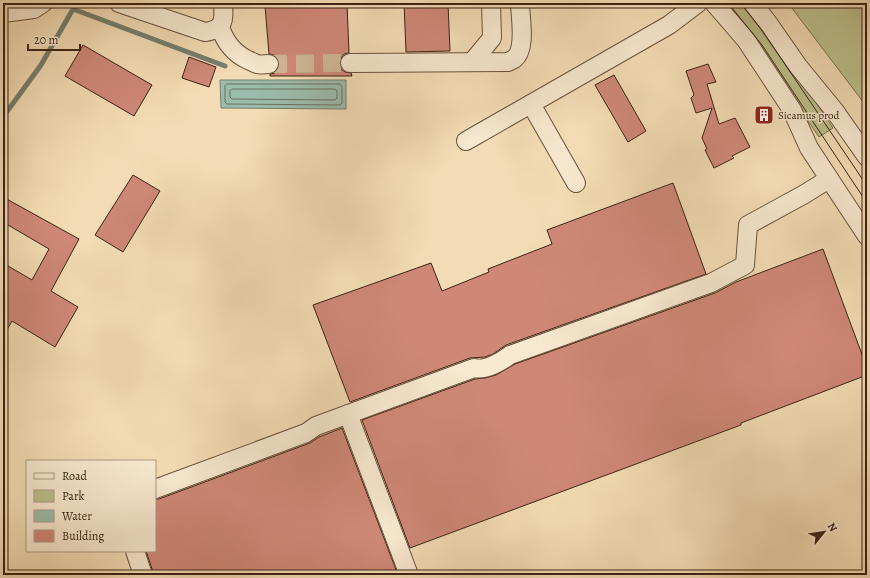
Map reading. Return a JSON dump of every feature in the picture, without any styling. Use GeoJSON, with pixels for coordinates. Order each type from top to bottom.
{"type":"FeatureCollection","features":[{"type":"Feature","properties":{"kind":"street"},"geometry":{"type":"LineString","coordinates":[[3,13],[34,9],[43,3]]}},
{"type":"Feature","properties":{"kind":"street"},"geometry":{"type":"LineString","coordinates":[[119,3],[205,32],[212,31],[220,27]]}},
{"type":"Feature","properties":{"kind":"street"},"geometry":{"type":"LineString","coordinates":[[223,3],[224,17],[220,27],[229,46],[245,59],[257,64],[269,64]]}},
{"type":"Feature","properties":{"kind":"street"},"geometry":{"type":"LineString","coordinates":[[472,62],[492,38],[491,3]]}},
{"type":"Feature","properties":{"kind":"street"},"geometry":{"type":"LineString","coordinates":[[350,63],[508,62],[514,59],[520,48],[522,40],[520,3]]}},
{"type":"Feature","properties":{"kind":"street"},"geometry":{"type":"LineString","coordinates":[[466,141],[669,25],[698,3]]}},
{"type":"Feature","properties":{"kind":"street"},"geometry":{"type":"LineString","coordinates":[[714,3],[746,40],[792,110],[809,148],[867,236]]}},
{"type":"Feature","properties":{"kind":"street"},"geometry":{"type":"LineString","coordinates":[[753,3],[798,66],[834,110],[867,157]]}},
{"type":"Feature","properties":{"kind":"street"},"geometry":{"type":"LineString","coordinates":[[531,104],[576,183]]}},
{"type":"Feature","properties":{"kind":"street"},"geometry":{"type":"LineString","coordinates":[[156,489],[306,433],[316,426],[348,414],[474,368],[480,369],[487,367],[502,361],[510,355],[711,283],[745,265],[748,225],[830,179]]}},
{"type":"Feature","properties":{"kind":"street"},"geometry":{"type":"LineString","coordinates":[[348,414],[409,575]]}},
{"type":"Feature","properties":{"kind":"street"},"geometry":{"type":"LineString","coordinates":[[134,552],[143,575]]}},
{"type":"Feature","properties":{"kind":"green space"},"geometry":{"type":"Polygon","coordinates":[[[722,3],[745,3],[833,128],[819,137],[752,39],[722,3]]]}},
{"type":"Feature","properties":{"kind":"green space"},"geometry":{"type":"Polygon","coordinates":[[[788,3],[867,3],[867,107],[788,3]]]}},
{"type":"Feature","properties":{"kind":"water"},"geometry":{"type":"Polygon","coordinates":[[[220,80],[346,80],[346,109],[221,108],[220,80]]]}},
{"type":"Feature","properties":{"kind":"building"},"geometry":{"type":"Polygon","coordinates":[[[269,3],[347,3],[349,53],[344,54],[340,63],[341,69],[345,72],[351,73],[352,76],[270,76],[270,74],[275,73],[278,69],[279,64],[278,58],[269,54],[265,6],[269,6],[269,3]]]}},
{"type":"Feature","properties":{"kind":"building"},"geometry":{"type":"Polygon","coordinates":[[[404,3],[448,3],[450,51],[406,52],[404,3]]]}},
{"type":"Feature","properties":{"kind":"building"},"geometry":{"type":"Polygon","coordinates":[[[83,45],[152,85],[134,116],[65,76],[83,45]]]}},
{"type":"Feature","properties":{"kind":"building"},"geometry":{"type":"Polygon","coordinates":[[[189,57],[216,67],[209,87],[182,78],[189,57]]]}},
{"type":"Feature","properties":{"kind":"building"},"geometry":{"type":"Polygon","coordinates":[[[708,64],[716,82],[707,84],[719,124],[735,118],[750,147],[732,156],[734,158],[714,168],[705,150],[707,149],[702,138],[712,108],[696,113],[691,98],[694,95],[686,71],[708,64]]]}},
{"type":"Feature","properties":{"kind":"building"},"geometry":{"type":"Polygon","coordinates":[[[614,75],[646,131],[628,142],[595,85],[614,75]]]}},
{"type":"Feature","properties":{"kind":"building"},"geometry":{"type":"Polygon","coordinates":[[[133,175],[160,191],[123,252],[95,235],[133,175]]]}},
{"type":"Feature","properties":{"kind":"building"},"geometry":{"type":"Polygon","coordinates":[[[673,183],[706,274],[506,345],[493,354],[485,357],[470,358],[350,402],[313,305],[431,263],[442,291],[489,272],[488,269],[552,244],[547,230],[673,183]]]}},
{"type":"Feature","properties":{"kind":"building"},"geometry":{"type":"Polygon","coordinates":[[[3,197],[79,239],[51,291],[78,307],[55,347],[12,321],[3,337],[3,263],[32,280],[49,249],[3,222],[3,197]]]}},
{"type":"Feature","properties":{"kind":"building"},"geometry":{"type":"Polygon","coordinates":[[[823,249],[867,368],[867,375],[741,423],[741,425],[410,548],[362,420],[475,379],[496,375],[515,364],[715,293],[736,282],[823,249]]]}},
{"type":"Feature","properties":{"kind":"building"},"geometry":{"type":"Polygon","coordinates":[[[342,428],[398,575],[153,575],[146,552],[156,552],[156,499],[310,443],[319,437],[342,428]]]}},
{"type":"Feature","properties":{"kind":"waterway"},"geometry":{"type":"LineString","coordinates":[[3,117],[41,65],[73,9],[225,66]]}},
{"type":"Feature","properties":{"kind":"tunnel"},"geometry":{"type":"LineString","coordinates":[[269,64],[350,63]]}},
{"type":"Feature","properties":{"kind":"tram line"},"geometry":{"type":"LineString","coordinates":[[728,3],[762,45],[867,203]]}},
{"type":"Feature","properties":{"kind":"tram line"},"geometry":{"type":"LineString","coordinates":[[740,3],[762,30],[867,186]]}},
{"type":"Feature","properties":{"kind":"place","name":"Sicamus prod"},"geometry":{"type":"Point","coordinates":[764,115]}}]}
